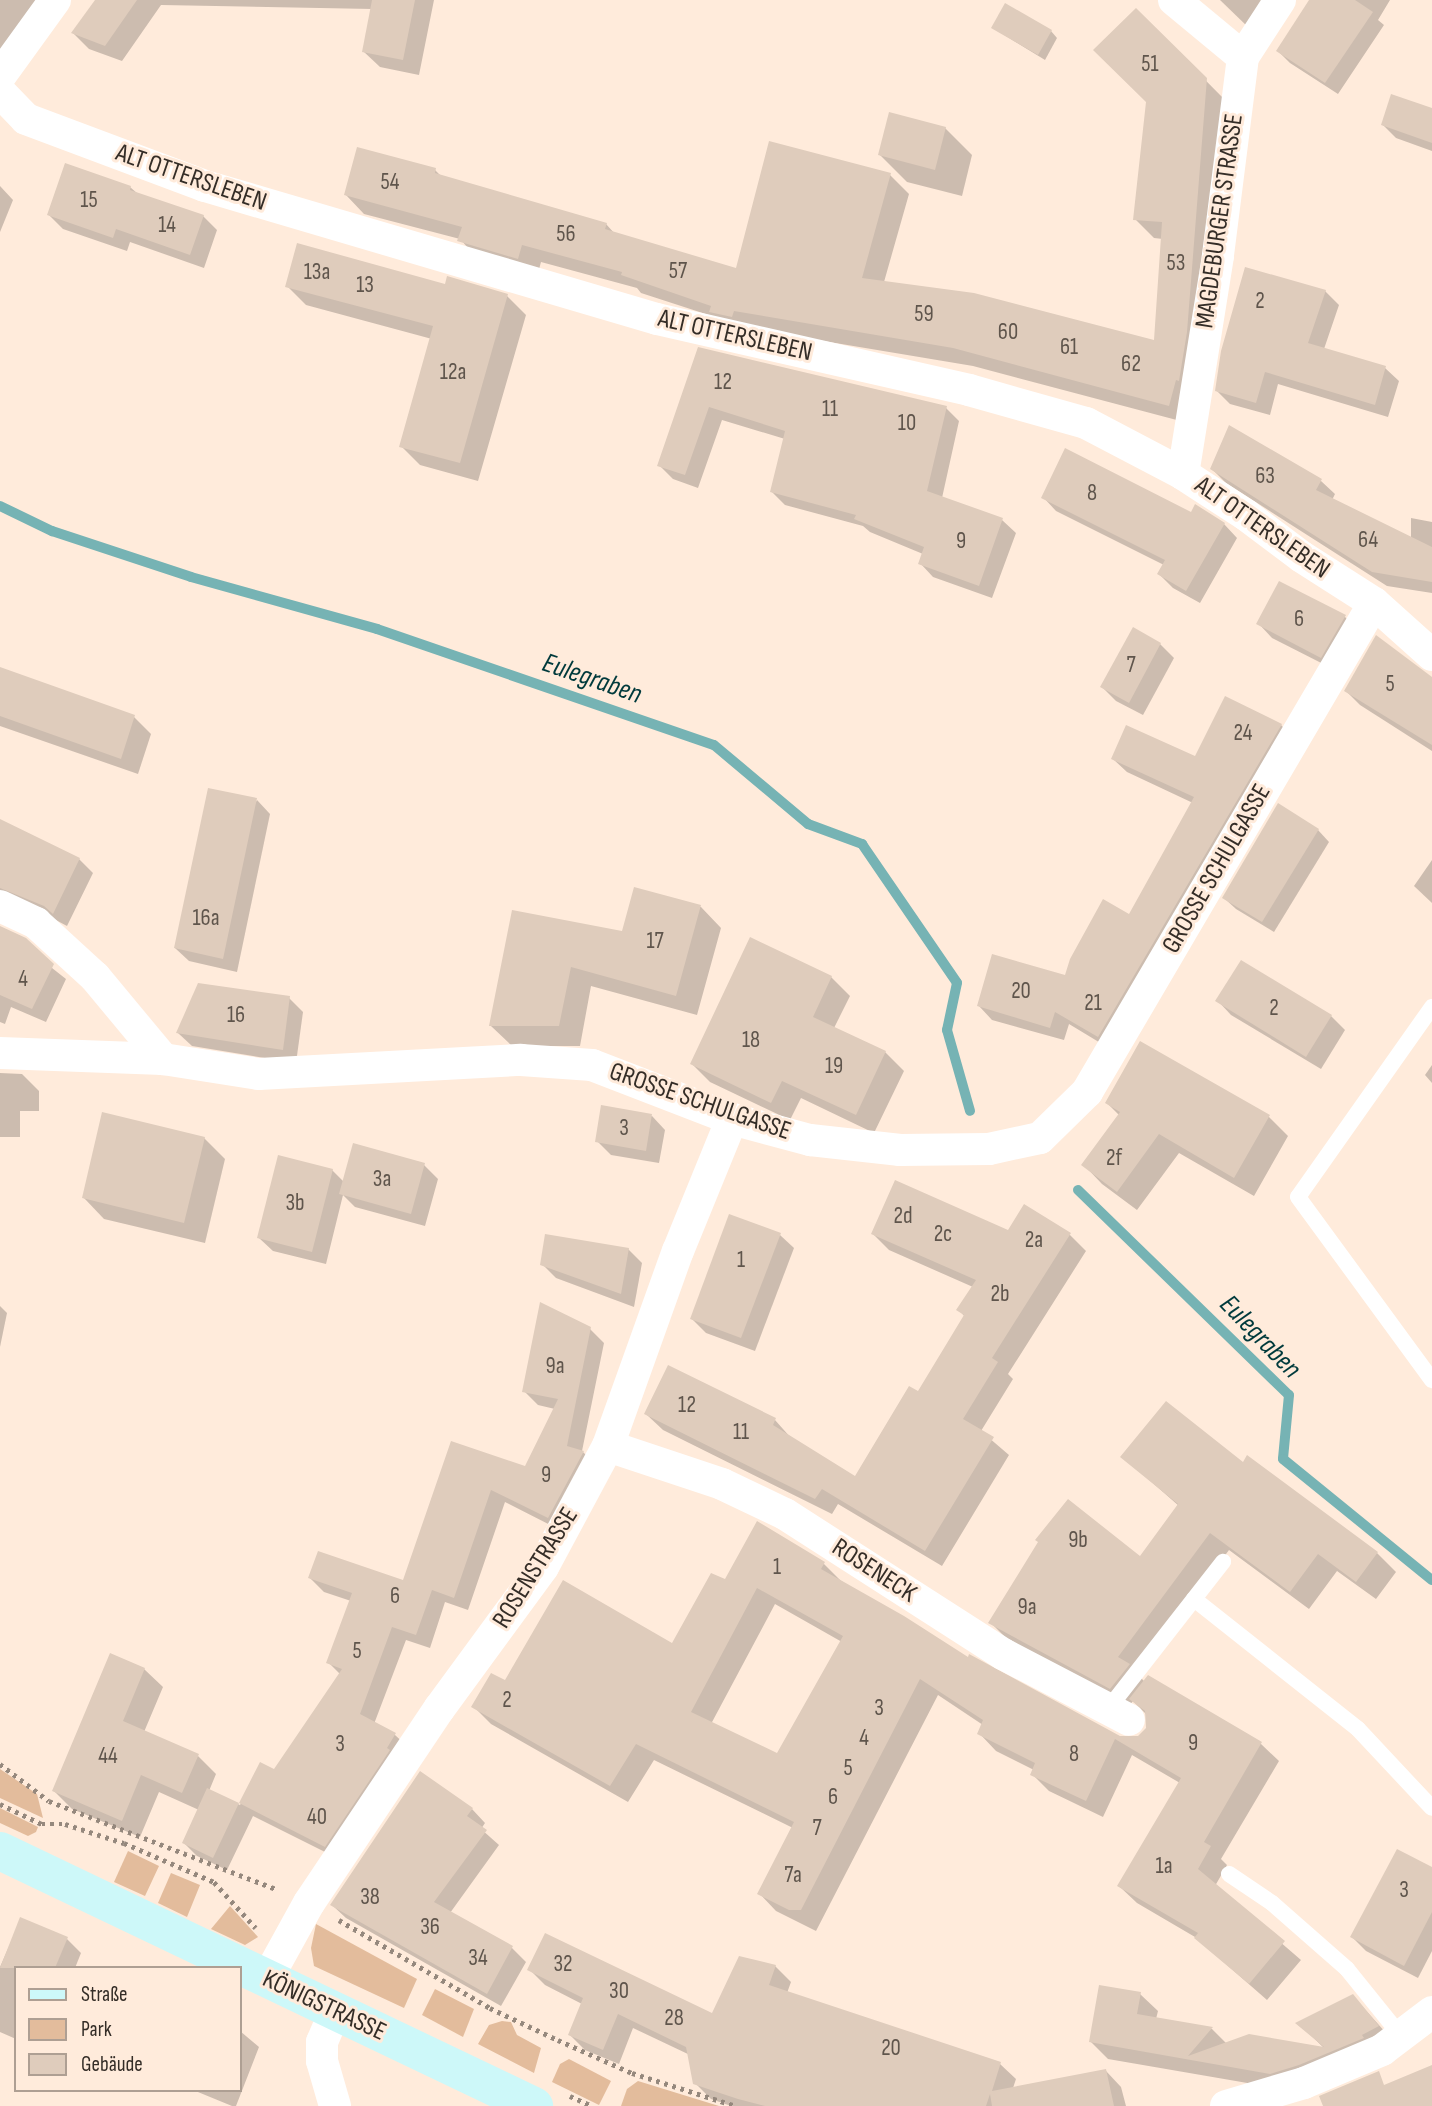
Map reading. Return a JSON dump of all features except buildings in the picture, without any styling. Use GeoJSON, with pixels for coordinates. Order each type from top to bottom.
{"type":"FeatureCollection","features":[{"type":"Feature","properties":{"kind":"street"},"geometry":{"type":"LineString","coordinates":[[0,76],[55,0]]}},
{"type":"Feature","properties":{"kind":"street"},"geometry":{"type":"LineString","coordinates":[[1174,0],[1243,57],[1280,0]]}},
{"type":"Feature","properties":{"kind":"street","name":"MAGDEBURGER STRASSE"},"geometry":{"type":"LineString","coordinates":[[1183,474],[1218,256],[1243,57]]}},
{"type":"Feature","properties":{"kind":"street","name":"ALT OTTERSLEBEN"},"geometry":{"type":"LineString","coordinates":[[0,92],[26,119],[205,186],[657,318],[969,390],[1086,423],[1183,474],[1246,515],[1302,558],[1374,603],[1432,655]]}},
{"type":"Feature","properties":{"kind":"street","name":"GROSSE SCHULGASSE"},"geometry":{"type":"LineString","coordinates":[[0,1053],[163,1059],[259,1074],[521,1060],[592,1065],[733,1119],[810,1140],[900,1150],[989,1149],[1040,1138],[1087,1092],[1374,603]]}},
{"type":"Feature","properties":{"kind":"street"},"geometry":{"type":"LineString","coordinates":[[0,906],[36,923],[95,977],[163,1059]]}},
{"type":"Feature","properties":{"kind":"street","name":"ROSENSTRASSE"},"geometry":{"type":"LineString","coordinates":[[267,1979],[309,1903],[439,1709],[543,1567],[608,1446],[678,1251],[733,1119]]}},
{"type":"Feature","properties":{"kind":"street","name":"ROSENECK"},"geometry":{"type":"LineString","coordinates":[[608,1446],[722,1484],[785,1514],[1003,1654],[1118,1715]]}},
{"type":"Feature","properties":{"kind":"street","name":"KÖNIGSTRASSE"},"geometry":{"type":"LineString","coordinates":[[0,1851],[240,1966]]}},
{"type":"Feature","properties":{"kind":"street","name":"KÖNIGSTRASSE"},"geometry":{"type":"LineString","coordinates":[[242,1967],[534,2106]]}},
{"type":"Feature","properties":{"kind":"street"},"geometry":{"type":"LineString","coordinates":[[335,2011],[322,2042],[321,2061],[335,2106]]}},
{"type":"Feature","properties":{"kind":"street"},"geometry":{"type":"LineString","coordinates":[[1226,2106],[1304,2083],[1382,2050],[1432,2012]]}},
{"type":"Feature","properties":{"kind":"lane"},"geometry":{"type":"LineString","coordinates":[[1432,1007],[1298,1197],[1432,1380]]}},
{"type":"Feature","properties":{"kind":"lane"},"geometry":{"type":"LineString","coordinates":[[1118,1715],[1194,1598],[1223,1562]]}},
{"type":"Feature","properties":{"kind":"lane"},"geometry":{"type":"LineString","coordinates":[[1194,1598],[1358,1729],[1432,1808]]}},
{"type":"Feature","properties":{"kind":"lane"},"geometry":{"type":"LineString","coordinates":[[1229,1874],[1272,1903],[1347,1969],[1401,2036]]}},
{"type":"Feature","properties":{"kind":"path"},"geometry":{"type":"LineString","coordinates":[[0,1764],[49,1801],[309,1903],[502,2013],[632,2073],[736,2106]]}},
{"type":"Feature","properties":{"kind":"path"},"geometry":{"type":"LineString","coordinates":[[0,1804],[42,1824],[65,1824],[124,1843],[214,1882],[259,1931]]}},
{"type":"Feature","properties":{"kind":"green space"},"geometry":{"type":"Polygon","coordinates":[[[0,1769],[37,1794],[43,1818],[0,1798],[0,1769]]]}},
{"type":"Feature","properties":{"kind":"green space"},"geometry":{"type":"Polygon","coordinates":[[[0,1808],[38,1827],[36,1832],[28,1836],[0,1823],[0,1808]]]}},
{"type":"Feature","properties":{"kind":"green space"},"geometry":{"type":"Polygon","coordinates":[[[128,1851],[159,1866],[145,1896],[114,1882],[128,1851]]]}},
{"type":"Feature","properties":{"kind":"green space"},"geometry":{"type":"Polygon","coordinates":[[[171,1873],[200,1885],[187,1917],[158,1903],[171,1873]]]}},
{"type":"Feature","properties":{"kind":"green space"},"geometry":{"type":"Polygon","coordinates":[[[230,1906],[258,1937],[245,1945],[211,1929],[230,1906]]]}},
{"type":"Feature","properties":{"kind":"green space"},"geometry":{"type":"Polygon","coordinates":[[[316,1924],[417,1979],[404,2008],[314,1966],[311,1948],[316,1924]]]}},
{"type":"Feature","properties":{"kind":"green space"},"geometry":{"type":"Polygon","coordinates":[[[435,1989],[474,2009],[463,2037],[422,2015],[435,1989]]]}},
{"type":"Feature","properties":{"kind":"green space"},"geometry":{"type":"Polygon","coordinates":[[[502,2021],[511,2022],[517,2035],[541,2048],[534,2073],[478,2044],[489,2025],[502,2021]]]}},
{"type":"Feature","properties":{"kind":"green space"},"geometry":{"type":"Polygon","coordinates":[[[569,2059],[611,2081],[599,2105],[552,2082],[560,2064],[569,2059]]]}},
{"type":"Feature","properties":{"kind":"green space"},"geometry":{"type":"Polygon","coordinates":[[[638,2081],[719,2106],[621,2106],[627,2089],[638,2081]]]}},
{"type":"Feature","properties":{"kind":"waterway","name":"Eulegraben"},"geometry":{"type":"LineString","coordinates":[[0,506],[52,531],[191,577],[377,629],[714,745],[808,824],[862,844],[957,983],[947,1030],[970,1111]]}},
{"type":"Feature","properties":{"kind":"waterway","name":"Eulegraben"},"geometry":{"type":"LineString","coordinates":[[1078,1190],[1289,1395],[1283,1459],[1432,1580]]}}]}
